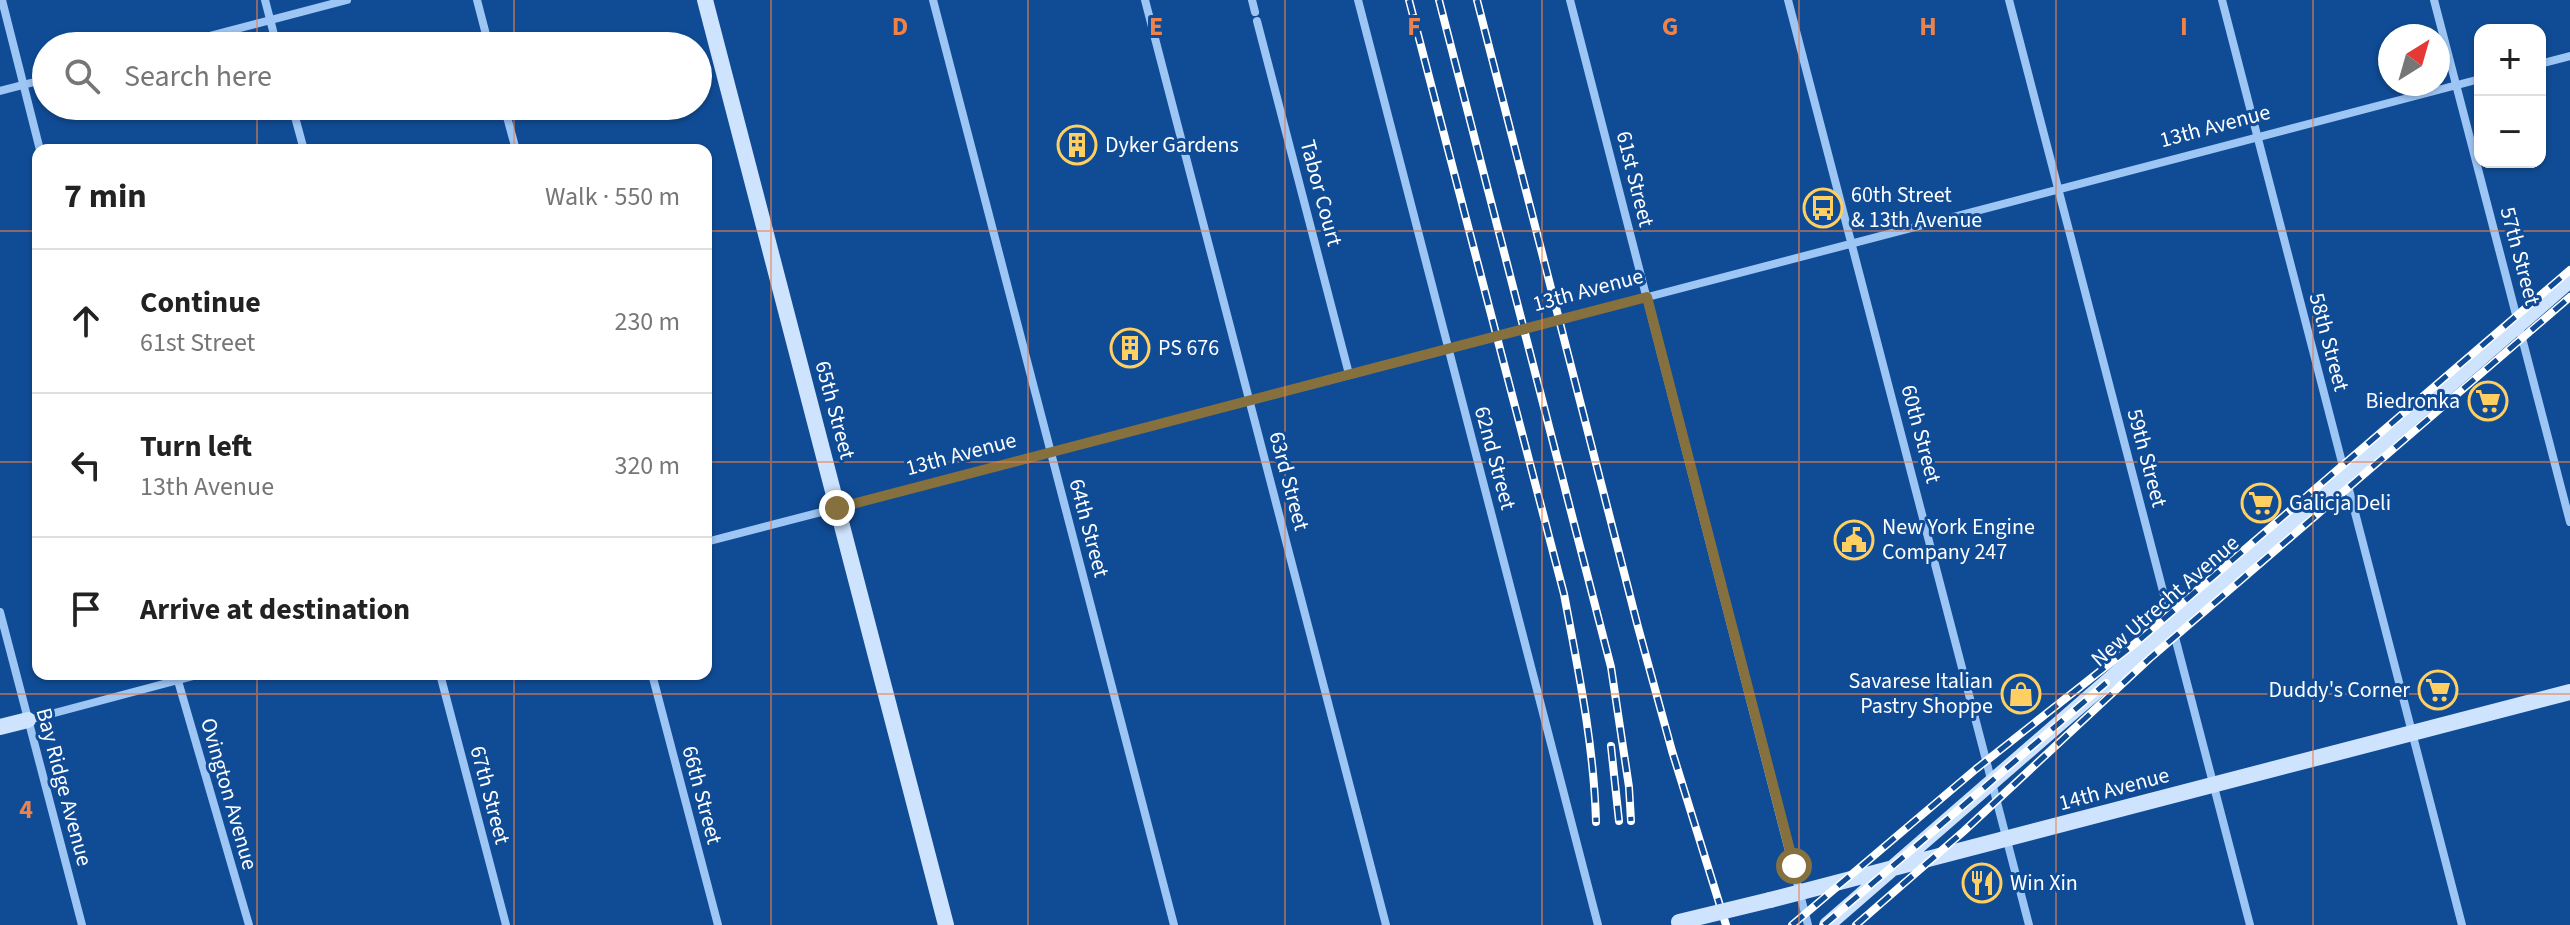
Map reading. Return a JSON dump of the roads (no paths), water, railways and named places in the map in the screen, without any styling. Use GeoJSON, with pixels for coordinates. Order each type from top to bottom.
{"type":"FeatureCollection","features":[{"type":"Feature","properties":{"kind":"main road","name":"65th Street"},"geometry":{"type":"LineString","coordinates":[[705,0],[946,925]]}},
{"type":"Feature","properties":{"kind":"main road","name":"New Utrecht Avenue"},"geometry":{"type":"LineString","coordinates":[[1827,925],[2570,280]]}},
{"type":"Feature","properties":{"kind":"main road","name":"14th Avenue"},"geometry":{"type":"LineString","coordinates":[[1673,923],[2570,692]]}},
{"type":"Feature","properties":{"kind":"main road"},"geometry":{"type":"LineString","coordinates":[[0,727],[28,720]]}},
{"type":"Feature","properties":{"kind":"street"},"geometry":{"type":"LineString","coordinates":[[2,0],[32,119]]}},
{"type":"Feature","properties":{"kind":"street"},"geometry":{"type":"LineString","coordinates":[[265,0],[273,32]]}},
{"type":"Feature","properties":{"kind":"street"},"geometry":{"type":"LineString","coordinates":[[224,32],[347,0]]}},
{"type":"Feature","properties":{"kind":"street"},"geometry":{"type":"LineString","coordinates":[[477,0],[485,32]]}},
{"type":"Feature","properties":{"kind":"street","name":"64th Street"},"geometry":{"type":"LineString","coordinates":[[933,0],[1174,925]]}},
{"type":"Feature","properties":{"kind":"street","name":"63rd Street"},"geometry":{"type":"LineString","coordinates":[[1145,0],[1386,925]]}},
{"type":"Feature","properties":{"kind":"street","name":"Tabor Court"},"geometry":{"type":"LineString","coordinates":[[1252,0],[1349,374]]}},
{"type":"Feature","properties":{"kind":"street","name":"62nd Street"},"geometry":{"type":"LineString","coordinates":[[1358,0],[1598,925]]}},
{"type":"Feature","properties":{"kind":"street","name":"61st Street"},"geometry":{"type":"LineString","coordinates":[[1570,0],[1808,925]]}},
{"type":"Feature","properties":{"kind":"street","name":"60th Street"},"geometry":{"type":"LineString","coordinates":[[1788,0],[2029,925]]}},
{"type":"Feature","properties":{"kind":"street","name":"59th Street"},"geometry":{"type":"LineString","coordinates":[[2009,0],[2250,925]]}},
{"type":"Feature","properties":{"kind":"street","name":"58th Street"},"geometry":{"type":"LineString","coordinates":[[2222,0],[2462,925]]}},
{"type":"Feature","properties":{"kind":"street","name":"57th Street"},"geometry":{"type":"LineString","coordinates":[[2434,0],[2570,522]]}},
{"type":"Feature","properties":{"kind":"street"},"geometry":{"type":"LineString","coordinates":[[2546,62],[2570,56]]}},
{"type":"Feature","properties":{"kind":"street","name":"13th Avenue"},"geometry":{"type":"LineString","coordinates":[[712,540],[2474,80]]}},
{"type":"Feature","properties":{"kind":"street"},"geometry":{"type":"LineString","coordinates":[[0,91],[32,83]]}},
{"type":"Feature","properties":{"kind":"street"},"geometry":{"type":"LineString","coordinates":[[32,120],[38,144]]}},
{"type":"Feature","properties":{"kind":"street"},"geometry":{"type":"LineString","coordinates":[[296,120],[302,144]]}},
{"type":"Feature","properties":{"kind":"street"},"geometry":{"type":"LineString","coordinates":[[508,120],[514,144]]}},
{"type":"Feature","properties":{"kind":"street","name":"Bay Ridge Avenue"},"geometry":{"type":"LineString","coordinates":[[0,612],[82,925]]}},
{"type":"Feature","properties":{"kind":"street"},"geometry":{"type":"LineString","coordinates":[[28,720],[166,680]]}},
{"type":"Feature","properties":{"kind":"street","name":"Ovington Avenue"},"geometry":{"type":"LineString","coordinates":[[177,680],[249,925]]}},
{"type":"Feature","properties":{"kind":"street","name":"67th Street"},"geometry":{"type":"LineString","coordinates":[[442,680],[506,925]]}},
{"type":"Feature","properties":{"kind":"street","name":"66th Street"},"geometry":{"type":"LineString","coordinates":[[654,680],[718,925]]}},
{"type":"Feature","properties":{"kind":"railway"},"geometry":{"type":"LineString","coordinates":[[1409,0],[1564,594],[1589,736],[1596,822]]}},
{"type":"Feature","properties":{"kind":"railway"},"geometry":{"type":"LineString","coordinates":[[1439,0],[1611,667],[1631,821]]}},
{"type":"Feature","properties":{"kind":"railway"},"geometry":{"type":"LineString","coordinates":[[1477,0],[1638,627],[1672,751],[1726,925]]}},
{"type":"Feature","properties":{"kind":"railway"},"geometry":{"type":"LineString","coordinates":[[1792,925],[1976,769],[2137,642],[2570,270]]}},
{"type":"Feature","properties":{"kind":"railway"},"geometry":{"type":"LineString","coordinates":[[1856,925],[1964,831],[2149,659],[2570,297]]}},
{"type":"Feature","properties":{"kind":"railway"},"geometry":{"type":"LineString","coordinates":[[1824,925],[2106,683]]}},
{"type":"Feature","properties":{"kind":"railway"},"geometry":{"type":"LineString","coordinates":[[1611,746],[1619,821]]}},
{"type":"Feature","properties":{"kind":"place","name":"Dyker Gardens"},"geometry":{"type":"Point","coordinates":[1077,145]}},
{"type":"Feature","properties":{"kind":"place","name":"60th Street & 13th Avenue"},"geometry":{"type":"Point","coordinates":[1823,208]}},
{"type":"Feature","properties":{"kind":"place","name":"PS 676"},"geometry":{"type":"Point","coordinates":[1130,348]}},
{"type":"Feature","properties":{"kind":"place","name":"Biedronka"},"geometry":{"type":"Point","coordinates":[2488,401]}},
{"type":"Feature","properties":{"kind":"place","name":"Galicja Deli"},"geometry":{"type":"Point","coordinates":[2261,503]}},
{"type":"Feature","properties":{"kind":"place","name":"New York Engine Company 247"},"geometry":{"type":"Point","coordinates":[1854,540]}},
{"type":"Feature","properties":{"kind":"place","name":"Duddy's Corner"},"geometry":{"type":"Point","coordinates":[2438,690]}},
{"type":"Feature","properties":{"kind":"place","name":"Savarese Italian Pastry Shoppe"},"geometry":{"type":"Point","coordinates":[2021,694]}},
{"type":"Feature","properties":{"kind":"place","name":"Win Xin"},"geometry":{"type":"Point","coordinates":[1982,883]}}]}
